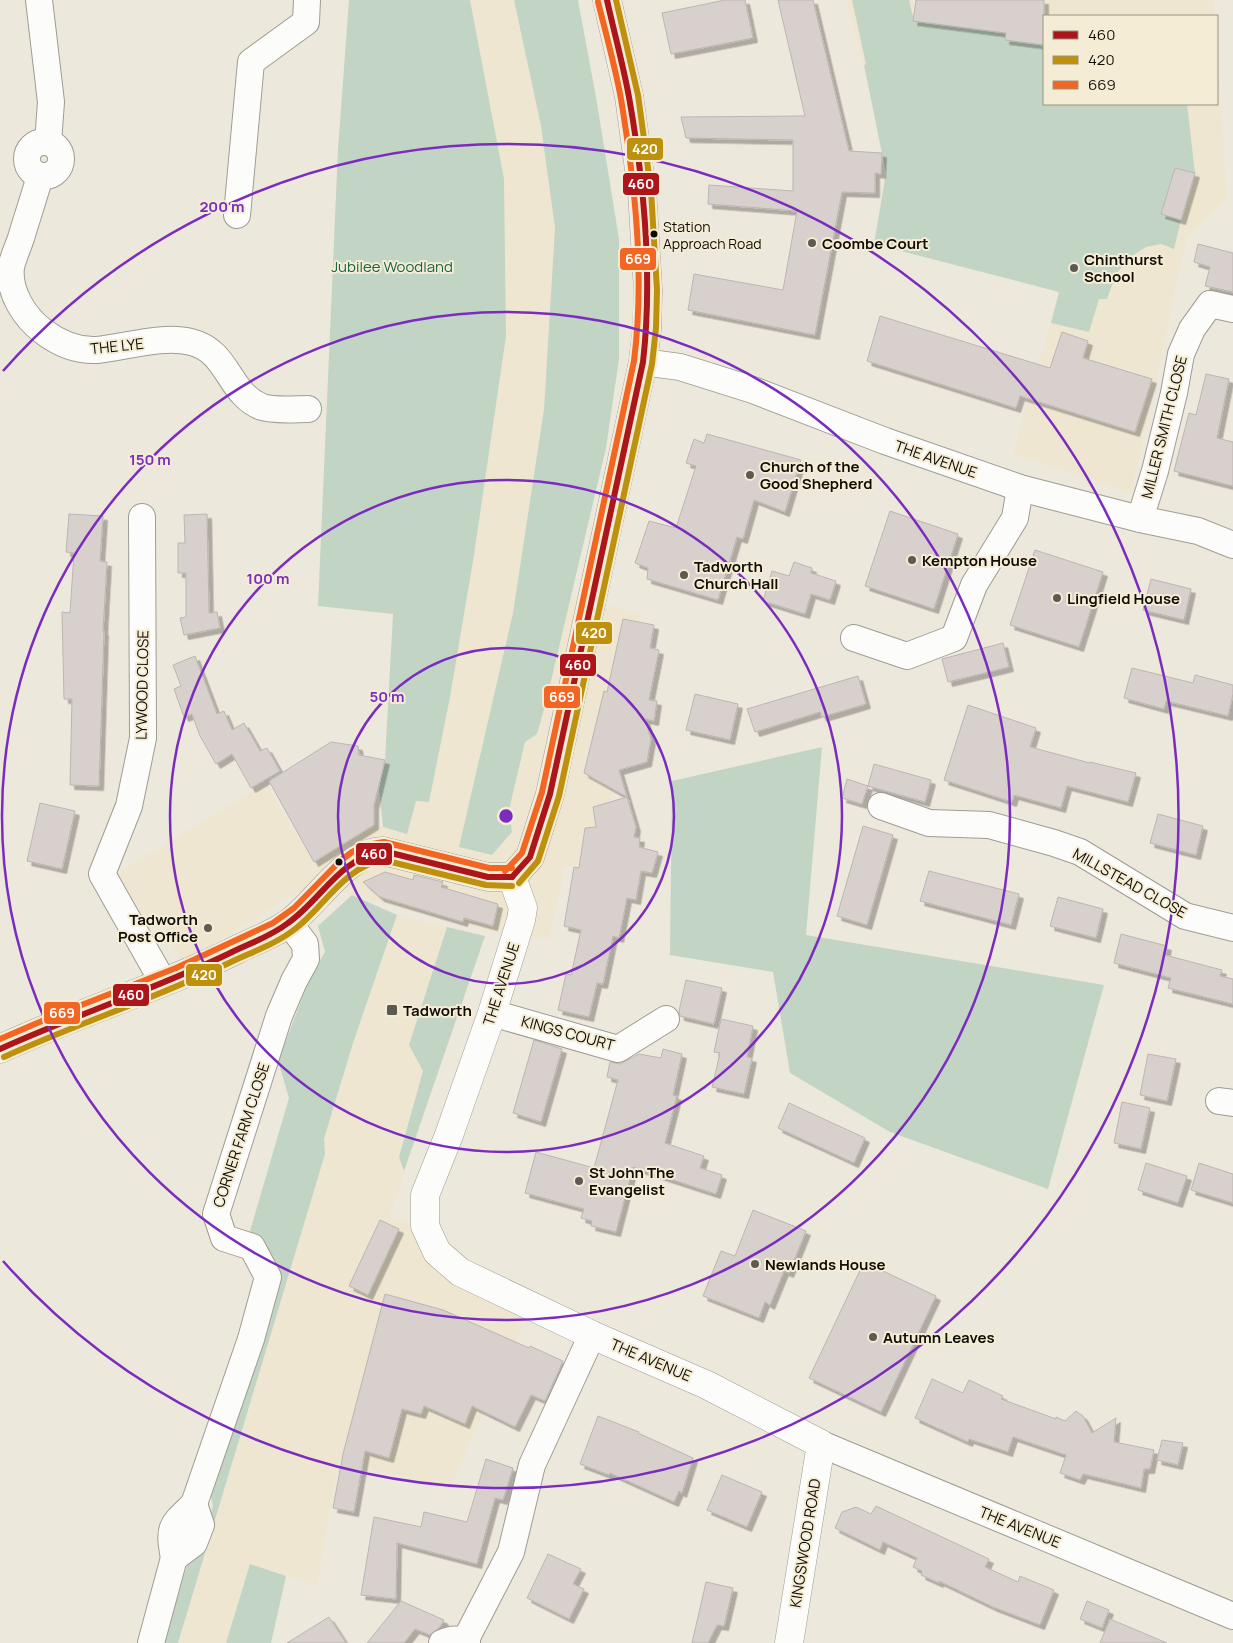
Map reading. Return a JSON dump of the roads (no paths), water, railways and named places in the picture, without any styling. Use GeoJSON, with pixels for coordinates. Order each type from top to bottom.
{"type":"FeatureCollection","features":[{"type":"Feature","properties":{"kind":"main road"},"geometry":{"type":"LineString","coordinates":[[0,1049],[207,964],[289,923],[348,866],[361,857],[377,851],[500,877],[530,857],[550,794],[642,362],[647,328],[648,290],[642,191],[629,96],[607,0]]}},
{"type":"Feature","properties":{"kind":"street","name":"THE LYE"},"geometry":{"type":"LineString","coordinates":[[39,0],[51,102],[48,142],[35,144],[27,155],[29,168],[40,176],[12,267],[12,283],[18,300],[28,317],[42,331],[59,342],[76,349],[95,350],[170,340],[192,342],[209,350],[220,359],[243,395],[253,402],[264,408],[308,409]]}},
{"type":"Feature","properties":{"kind":"street"},"geometry":{"type":"LineString","coordinates":[[238,215],[251,62],[306,22],[307,0]]}},
{"type":"Feature","properties":{"kind":"street","name":"MILLER SMITH CLOSE"},"geometry":{"type":"LineString","coordinates":[[1140,520],[1156,471],[1181,354],[1192,329],[1210,304],[1233,309]]}},
{"type":"Feature","properties":{"kind":"street","name":"THE AVENUE"},"geometry":{"type":"LineString","coordinates":[[642,362],[680,367],[753,390],[885,441],[1020,488],[1140,520],[1198,531],[1233,545]]}},
{"type":"Feature","properties":{"kind":"street"},"geometry":{"type":"LineString","coordinates":[[854,638],[907,656],[954,638],[974,585],[1015,518],[1020,488]]}},
{"type":"Feature","properties":{"kind":"street","name":"LYWOOD CLOSE"},"geometry":{"type":"LineString","coordinates":[[142,517],[143,738],[129,806],[102,874],[163,982]]}},
{"type":"Feature","properties":{"kind":"street","name":"MILLSTEAD CLOSE"},"geometry":{"type":"LineString","coordinates":[[881,806],[929,823],[988,825],[1080,852],[1185,916],[1233,928]]}},
{"type":"Feature","properties":{"kind":"street","name":"THE AVENUE"},"geometry":{"type":"LineString","coordinates":[[500,877],[523,908],[522,914],[492,1013],[425,1195],[425,1226],[437,1252],[460,1272],[592,1335],[707,1385],[821,1444],[1233,1616]]}},
{"type":"Feature","properties":{"kind":"street","name":"CORNER FARM CLOSE"},"geometry":{"type":"LineString","coordinates":[[151,1643],[174,1558],[194,1543],[201,1525],[194,1504],[251,1339],[268,1278],[252,1247],[224,1238],[216,1214],[279,1016],[306,959],[305,944],[289,923]]}},
{"type":"Feature","properties":{"kind":"street","name":"KINGS COURT"},"geometry":{"type":"LineString","coordinates":[[492,1013],[618,1049],[666,1019]]}},
{"type":"Feature","properties":{"kind":"street"},"geometry":{"type":"LineString","coordinates":[[458,1643],[511,1552],[532,1465],[592,1335]]}},
{"type":"Feature","properties":{"kind":"street","name":"KINGSWOOD ROAD"},"geometry":{"type":"LineString","coordinates":[[789,1643],[821,1444]]}},
{"type":"Feature","properties":{"kind":"place","name":"Station Approach Road"},"geometry":{"type":"Point","coordinates":[654,234]}},
{"type":"Feature","properties":{"kind":"place","name":"Coombe Court"},"geometry":{"type":"Point","coordinates":[812,243]}},
{"type":"Feature","properties":{"kind":"place","name":"Chinthurst School"},"geometry":{"type":"Point","coordinates":[1074,268]}},
{"type":"Feature","properties":{"kind":"place","name":"Church of the Good Shepherd"},"geometry":{"type":"Point","coordinates":[750,475]}},
{"type":"Feature","properties":{"kind":"place","name":"Kempton House"},"geometry":{"type":"Point","coordinates":[912,560]}},
{"type":"Feature","properties":{"kind":"place","name":"Tadworth Church Hall"},"geometry":{"type":"Point","coordinates":[684,575]}},
{"type":"Feature","properties":{"kind":"place","name":"Lingfield House"},"geometry":{"type":"Point","coordinates":[1057,598]}},
{"type":"Feature","properties":{"kind":"place","name":"Tadworth Post Office"},"geometry":{"type":"Point","coordinates":[208,928]}},
{"type":"Feature","properties":{"kind":"place","name":"Tadworth"},"geometry":{"type":"Point","coordinates":[392,1010]}},
{"type":"Feature","properties":{"kind":"place","name":"St John The Evangelist"},"geometry":{"type":"Point","coordinates":[579,1181]}},
{"type":"Feature","properties":{"kind":"place","name":"Newlands House"},"geometry":{"type":"Point","coordinates":[755,1264]}},
{"type":"Feature","properties":{"kind":"place","name":"Autumn Leaves"},"geometry":{"type":"Point","coordinates":[873,1337]}},
{"type":"Feature","properties":{"kind":"park label","name":"Jubilee Woodland"},"geometry":{"type":"Point","coordinates":[392,266]}}]}
